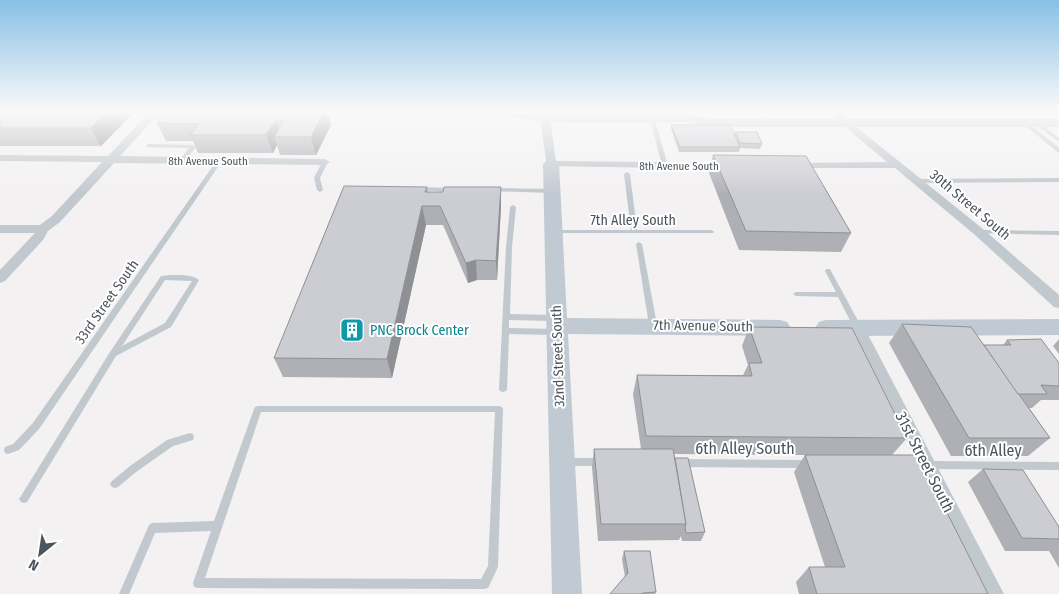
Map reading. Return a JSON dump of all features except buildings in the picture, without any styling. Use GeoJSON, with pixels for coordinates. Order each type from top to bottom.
{"type":"FeatureCollection","features":[{"type":"Feature","properties":{"kind":"street"},"geometry":{"type":"LineString","coordinates":[[0,278],[39,237],[43,229],[56,219],[130,140]]}},
{"type":"Feature","properties":{"kind":"street","name":"32nd Street South"},"geometry":{"type":"LineString","coordinates":[[547,140],[551,164],[567,594]]}},
{"type":"Feature","properties":{"kind":"street","name":"30th Street South"},"geometry":{"type":"LineString","coordinates":[[867,140],[896,166],[979,232],[1059,302]]}},
{"type":"Feature","properties":{"kind":"street","name":"8th Avenue South"},"geometry":{"type":"LineString","coordinates":[[0,158],[325,162]]}},
{"type":"Feature","properties":{"kind":"street","name":"8th Avenue South"},"geometry":{"type":"LineString","coordinates":[[551,164],[742,166]]}},
{"type":"Feature","properties":{"kind":"street"},"geometry":{"type":"LineString","coordinates":[[781,166],[896,166]]}},
{"type":"Feature","properties":{"kind":"street"},"geometry":{"type":"LineString","coordinates":[[0,229],[43,229]]}},
{"type":"Feature","properties":{"kind":"street","name":"7th Avenue South"},"geometry":{"type":"LineString","coordinates":[[556,325],[653,325],[1026,333],[1059,327]]}},
{"type":"Feature","properties":{"kind":"street","name":"31st Street South"},"geometry":{"type":"LineString","coordinates":[[858,329],[921,465],[994,594]]}},
{"type":"Feature","properties":{"kind":"lane"},"geometry":{"type":"LineString","coordinates":[[660,140],[665,166]]}},
{"type":"Feature","properties":{"kind":"lane"},"geometry":{"type":"LineString","coordinates":[[1046,140],[1059,151]]}},
{"type":"Feature","properties":{"kind":"lane"},"geometry":{"type":"LineString","coordinates":[[149,146],[193,146],[182,161]]}},
{"type":"Feature","properties":{"kind":"lane","name":"33rd Street South"},"geometry":{"type":"LineString","coordinates":[[8,450],[16,446],[36,426],[219,161]]}},
{"type":"Feature","properties":{"kind":"lane"},"geometry":{"type":"LineString","coordinates":[[320,190],[317,178],[325,162]]}},
{"type":"Feature","properties":{"kind":"lane"},"geometry":{"type":"LineString","coordinates":[[627,174],[634,232]]}},
{"type":"Feature","properties":{"kind":"lane"},"geometry":{"type":"LineString","coordinates":[[916,181],[1059,180]]}},
{"type":"Feature","properties":{"kind":"lane"},"geometry":{"type":"LineString","coordinates":[[412,190],[456,190]]}},
{"type":"Feature","properties":{"kind":"lane"},"geometry":{"type":"LineString","coordinates":[[483,190],[552,190]]}},
{"type":"Feature","properties":{"kind":"lane"},"geometry":{"type":"LineString","coordinates":[[503,389],[509,247],[513,208]]}},
{"type":"Feature","properties":{"kind":"lane","name":"7th Alley South"},"geometry":{"type":"LineString","coordinates":[[554,232],[711,232]]}},
{"type":"Feature","properties":{"kind":"lane"},"geometry":{"type":"LineString","coordinates":[[979,232],[1059,233]]}},
{"type":"Feature","properties":{"kind":"lane"},"geometry":{"type":"LineString","coordinates":[[639,244],[653,325]]}},
{"type":"Feature","properties":{"kind":"lane"},"geometry":{"type":"LineString","coordinates":[[828,271],[858,329]]}},
{"type":"Feature","properties":{"kind":"lane"},"geometry":{"type":"LineString","coordinates":[[24,499],[113,354],[163,278],[192,278],[196,280],[168,325],[113,354]]}},
{"type":"Feature","properties":{"kind":"lane"},"geometry":{"type":"LineString","coordinates":[[796,294],[841,295]]}},
{"type":"Feature","properties":{"kind":"lane"},"geometry":{"type":"LineString","coordinates":[[506,317],[556,325]]}},
{"type":"Feature","properties":{"kind":"lane"},"geometry":{"type":"LineString","coordinates":[[506,330],[556,325]]}},
{"type":"Feature","properties":{"kind":"lane"},"geometry":{"type":"LineString","coordinates":[[258,409],[499,409],[493,567],[484,584],[198,583],[218,526],[258,409]]}},
{"type":"Feature","properties":{"kind":"lane"},"geometry":{"type":"LineString","coordinates":[[115,484],[170,443],[190,437]]}},
{"type":"Feature","properties":{"kind":"lane"},"geometry":{"type":"LineString","coordinates":[[563,462],[612,462]]}},
{"type":"Feature","properties":{"kind":"lane","name":"6th Alley South"},"geometry":{"type":"LineString","coordinates":[[671,463],[818,464]]}},
{"type":"Feature","properties":{"kind":"lane","name":"6th Alley"},"geometry":{"type":"LineString","coordinates":[[921,465],[1059,466]]}},
{"type":"Feature","properties":{"kind":"lane"},"geometry":{"type":"LineString","coordinates":[[124,594],[152,528],[218,526]]}},
{"type":"Feature","properties":{"kind":"place","name":"PNC Brock Center"},"geometry":{"type":"Point","coordinates":[352,330]}}]}
